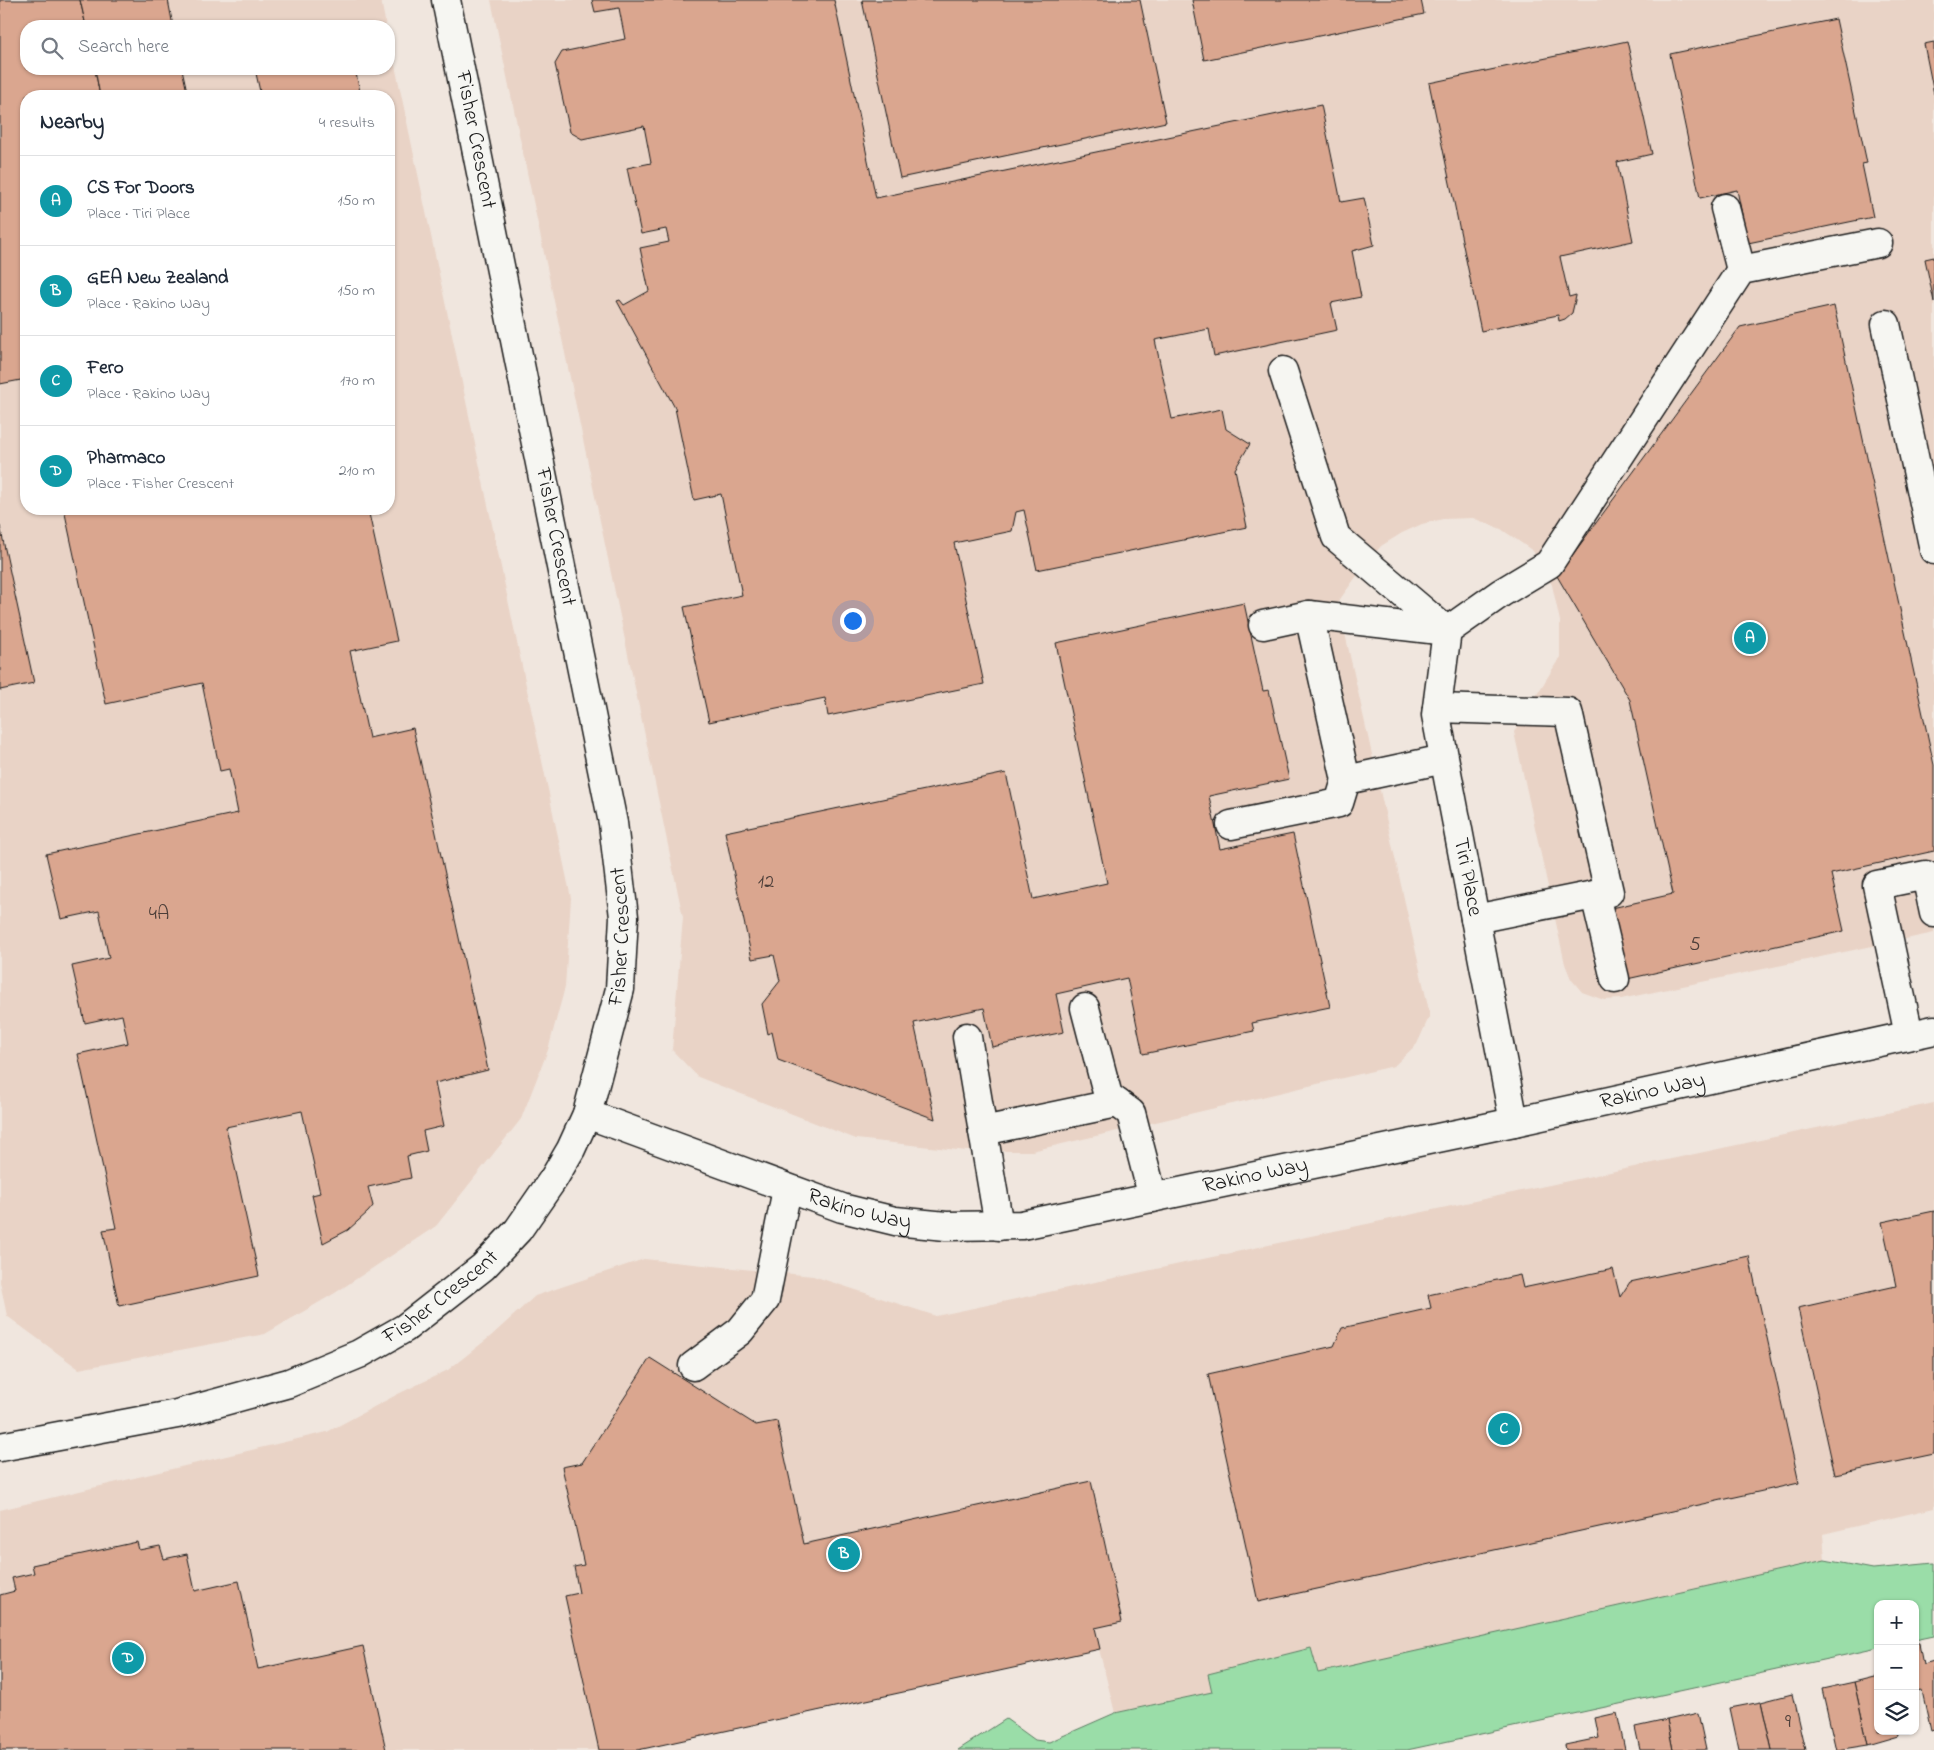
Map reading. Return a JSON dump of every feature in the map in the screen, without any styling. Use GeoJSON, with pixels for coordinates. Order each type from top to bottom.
{"type":"FeatureCollection","features":[{"type":"Feature","properties":{"kind":"street","name":"Fisher Crescent"},"geometry":{"type":"LineString","coordinates":[[0,1447],[178,1414],[289,1383],[359,1354],[405,1328],[483,1267],[518,1230],[571,1150],[587,1114],[620,990],[624,917],[620,875],[613,823],[446,0]]}},
{"type":"Feature","properties":{"kind":"street"},"geometry":{"type":"LineString","coordinates":[[1725,208],[1741,270]]}},
{"type":"Feature","properties":{"kind":"street"},"geometry":{"type":"LineString","coordinates":[[1263,625],[1309,615],[1447,631],[1501,593],[1550,564],[1741,270],[1878,242]]}},
{"type":"Feature","properties":{"kind":"street"},"geometry":{"type":"LineString","coordinates":[[1886,324],[1934,550]]}},
{"type":"Feature","properties":{"kind":"street"},"geometry":{"type":"LineString","coordinates":[[1284,371],[1336,537],[1447,631]]}},
{"type":"Feature","properties":{"kind":"street"},"geometry":{"type":"LineString","coordinates":[[1231,825],[1339,803],[1346,780],[1309,615]]}},
{"type":"Feature","properties":{"kind":"street","name":"Tiri Place"},"geometry":{"type":"LineString","coordinates":[[1447,631],[1436,715],[1514,1122]]}},
{"type":"Feature","properties":{"kind":"street"},"geometry":{"type":"LineString","coordinates":[[1437,708],[1568,712],[1609,892],[1475,919]]}},
{"type":"Feature","properties":{"kind":"street"},"geometry":{"type":"LineString","coordinates":[[1346,780],[1444,759]]}},
{"type":"Feature","properties":{"kind":"street"},"geometry":{"type":"LineString","coordinates":[[1922,1032],[1877,885],[1926,875],[1934,913]]}},
{"type":"Feature","properties":{"kind":"street"},"geometry":{"type":"LineString","coordinates":[[1595,895],[1615,980]]}},
{"type":"Feature","properties":{"kind":"street"},"geometry":{"type":"LineString","coordinates":[[1085,1008],[1108,1096],[1131,1113],[1153,1198]]}},
{"type":"Feature","properties":{"kind":"street","name":"Rakino Way"},"geometry":{"type":"LineString","coordinates":[[587,1114],[842,1208],[896,1221],[946,1226],[1022,1225],[1514,1122],[1922,1032]]}},
{"type":"Feature","properties":{"kind":"street"},"geometry":{"type":"LineString","coordinates":[[968,1037],[999,1226]]}},
{"type":"Feature","properties":{"kind":"street"},"geometry":{"type":"LineString","coordinates":[[983,1131],[1117,1103]]}},
{"type":"Feature","properties":{"kind":"street"},"geometry":{"type":"LineString","coordinates":[[693,1366],[740,1331],[765,1300],[787,1189]]}},
{"type":"Feature","properties":{"kind":"shaded area"},"geometry":{"type":"Polygon","coordinates":[[[0,0],[381,0],[385,20],[20,20],[20,75],[395,75],[395,65],[571,898],[565,987],[548,1050],[521,1119],[436,1226],[335,1293],[265,1334],[79,1369],[7,1316],[0,1282],[0,0]]]}},
{"type":"Feature","properties":{"kind":"shaded area"},"geometry":{"type":"Polygon","coordinates":[[[491,0],[1934,0],[1934,933],[1621,999],[1604,1000],[1582,992],[1571,979],[1565,964],[1514,732],[1560,657],[1560,621],[1552,585],[1533,551],[1501,529],[1473,518],[1443,519],[1422,524],[1402,533],[1381,546],[1338,602],[1430,1015],[1417,1044],[1394,1066],[1032,1151],[967,1151],[856,1139],[698,1077],[672,1050],[683,917],[491,0]]]}},
{"type":"Feature","properties":{"kind":"shaded area"},"geometry":{"type":"Polygon","coordinates":[[[1934,1103],[1934,1508],[1823,1534],[1825,1560],[1317,1674],[1311,1648],[1208,1674],[1212,1692],[1115,1713],[1099,1649],[638,1750],[0,1750],[0,1510],[327,1432],[448,1370],[491,1336],[535,1296],[644,1259],[813,1276],[936,1316],[1934,1103]]]}},
{"type":"Feature","properties":{"kind":"green space"},"geometry":{"type":"Polygon","coordinates":[[[1825,1560],[1873,1569],[1934,1563],[1934,1636],[1919,1639],[1919,1600],[1874,1600],[1874,1649],[1407,1750],[958,1750],[1006,1719],[1035,1740],[1049,1742],[1115,1713],[1212,1692],[1208,1674],[1311,1648],[1318,1673],[1825,1560]]]}},
{"type":"Feature","properties":{"kind":"building"},"geometry":{"type":"Polygon","coordinates":[[[0,0],[80,0],[85,20],[20,20],[20,75],[96,75],[99,90],[20,90],[20,380],[0,384],[0,0]]]}},
{"type":"Feature","properties":{"kind":"building"},"geometry":{"type":"Polygon","coordinates":[[[80,0],[168,0],[172,20],[85,20],[80,0]]]}},
{"type":"Feature","properties":{"kind":"building"},"geometry":{"type":"Polygon","coordinates":[[[592,0],[834,0],[876,198],[1321,105],[1341,202],[1364,198],[1374,245],[1352,251],[1361,297],[1331,303],[1337,330],[1214,356],[1209,329],[1155,340],[1172,419],[1222,409],[1226,429],[1250,444],[1235,469],[1247,527],[1037,570],[1024,510],[1016,512],[1012,531],[954,543],[984,684],[828,716],[825,698],[709,722],[684,607],[742,595],[721,494],[694,500],[675,408],[617,301],[620,300],[624,305],[649,291],[640,248],[669,242],[666,229],[641,234],[627,168],[651,163],[644,126],[582,139],[570,132],[555,64],[562,52],[625,39],[619,8],[595,12],[592,0]]]}},
{"type":"Feature","properties":{"kind":"building"},"geometry":{"type":"Polygon","coordinates":[[[862,0],[1140,0],[1166,122],[900,178],[862,0]]]}},
{"type":"Feature","properties":{"kind":"building"},"geometry":{"type":"Polygon","coordinates":[[[1192,0],[1421,0],[1424,14],[1204,60],[1192,0]]]}},
{"type":"Feature","properties":{"kind":"building"},"geometry":{"type":"Polygon","coordinates":[[[1836,19],[1867,163],[1862,164],[1873,217],[1748,243],[1737,190],[1700,198],[1670,54],[1836,19]]]}},
{"type":"Feature","properties":{"kind":"building"},"geometry":{"type":"Polygon","coordinates":[[[1627,41],[1652,154],[1617,162],[1633,241],[1560,257],[1569,297],[1576,295],[1572,313],[1565,319],[1559,321],[1558,315],[1481,331],[1429,83],[1627,41]]]}},
{"type":"Feature","properties":{"kind":"building"},"geometry":{"type":"Polygon","coordinates":[[[1934,42],[1934,94],[1924,44],[1934,42]]]}},
{"type":"Feature","properties":{"kind":"building"},"geometry":{"type":"Polygon","coordinates":[[[96,75],[183,75],[187,90],[99,90],[96,75]]]}},
{"type":"Feature","properties":{"kind":"building"},"geometry":{"type":"Polygon","coordinates":[[[256,75],[356,75],[360,90],[260,90],[256,75]]]}},
{"type":"Feature","properties":{"kind":"building"},"geometry":{"type":"Polygon","coordinates":[[[1934,257],[1934,302],[1925,259],[1934,257]]]}},
{"type":"Feature","properties":{"kind":"building"},"geometry":{"type":"Polygon","coordinates":[[[1834,306],[1934,765],[1934,851],[1831,874],[1844,931],[1627,979],[1612,908],[1673,894],[1630,700],[1557,576],[1740,327],[1834,306]]]}},
{"type":"Feature","properties":{"kind":"building"},"geometry":{"type":"Polygon","coordinates":[[[65,515],[369,515],[397,641],[350,651],[369,738],[413,728],[488,1070],[435,1083],[444,1126],[423,1131],[427,1151],[407,1156],[411,1178],[368,1187],[373,1206],[348,1230],[323,1243],[312,1195],[320,1193],[302,1111],[226,1127],[259,1276],[119,1306],[103,1230],[116,1228],[78,1054],[128,1043],[122,1015],[85,1023],[72,966],[109,958],[99,911],[61,919],[46,854],[238,813],[229,769],[220,771],[202,683],[106,704],[65,515]]]}},
{"type":"Feature","properties":{"kind":"building"},"geometry":{"type":"Polygon","coordinates":[[[0,526],[34,683],[0,690],[0,526]]]}},
{"type":"Feature","properties":{"kind":"building"},"geometry":{"type":"Polygon","coordinates":[[[1244,603],[1263,691],[1269,690],[1289,779],[1209,796],[1220,849],[1293,834],[1330,1007],[1252,1023],[1254,1031],[1143,1054],[1127,978],[1056,994],[1064,1032],[992,1047],[984,1008],[914,1023],[935,1119],[778,1060],[772,1032],[768,1034],[762,1004],[780,981],[774,955],[752,959],[725,832],[1006,773],[1033,899],[1107,883],[1056,643],[1244,603]]]}},
{"type":"Feature","properties":{"kind":"building"},"geometry":{"type":"Polygon","coordinates":[[[1934,1211],[1934,1454],[1835,1475],[1798,1308],[1896,1286],[1882,1222],[1934,1211]]]}},
{"type":"Feature","properties":{"kind":"building"},"geometry":{"type":"Polygon","coordinates":[[[1749,1256],[1799,1483],[1258,1602],[1208,1374],[1334,1346],[1342,1328],[1431,1308],[1428,1295],[1520,1275],[1523,1288],[1613,1269],[1620,1297],[1630,1282],[1749,1256]]]}},
{"type":"Feature","properties":{"kind":"building"},"geometry":{"type":"Polygon","coordinates":[[[650,1358],[756,1425],[777,1421],[804,1544],[1091,1481],[1122,1622],[1095,1628],[1100,1649],[638,1750],[599,1750],[565,1596],[579,1593],[574,1567],[584,1565],[562,1467],[582,1463],[650,1358]]]}},
{"type":"Feature","properties":{"kind":"building"},"geometry":{"type":"Polygon","coordinates":[[[137,1542],[139,1550],[160,1546],[164,1559],[187,1554],[195,1591],[239,1581],[258,1669],[363,1646],[386,1750],[0,1750],[0,1595],[15,1591],[12,1578],[34,1573],[32,1565],[137,1542]]]}},
{"type":"Feature","properties":{"kind":"building"},"geometry":{"type":"Polygon","coordinates":[[[1919,1643],[1923,1664],[1934,1661],[1934,1730],[1931,1731],[1922,1691],[1919,1691],[1919,1643]]]}},
{"type":"Feature","properties":{"kind":"building"},"geometry":{"type":"Polygon","coordinates":[[[1874,1677],[1874,1735],[1899,1736],[1868,1745],[1854,1682],[1874,1677]]]}},
{"type":"Feature","properties":{"kind":"building"},"geometry":{"type":"Polygon","coordinates":[[[1854,1682],[1868,1745],[1836,1750],[1822,1689],[1854,1682]]]}},
{"type":"Feature","properties":{"kind":"building"},"geometry":{"type":"Polygon","coordinates":[[[1792,1694],[1805,1750],[1772,1750],[1761,1702],[1792,1694]]]}},
{"type":"Feature","properties":{"kind":"building"},"geometry":{"type":"Polygon","coordinates":[[[1761,1702],[1772,1750],[1739,1750],[1730,1708],[1761,1702]]]}},
{"type":"Feature","properties":{"kind":"building"},"geometry":{"type":"Polygon","coordinates":[[[1617,1713],[1625,1750],[1566,1750],[1565,1745],[1599,1738],[1595,1718],[1617,1713]]]}},
{"type":"Feature","properties":{"kind":"building"},"geometry":{"type":"Polygon","coordinates":[[[1698,1713],[1706,1750],[1673,1750],[1667,1720],[1698,1713]]]}},
{"type":"Feature","properties":{"kind":"building"},"geometry":{"type":"Polygon","coordinates":[[[1667,1720],[1673,1750],[1640,1750],[1635,1727],[1667,1720]]]}},
{"type":"Feature","properties":{"kind":"place","name":"CS For Doors"},"geometry":{"type":"Point","coordinates":[1750,638]}},
{"type":"Feature","properties":{"kind":"place","name":"Fero"},"geometry":{"type":"Point","coordinates":[1504,1429]}},
{"type":"Feature","properties":{"kind":"place","name":"GEA New Zealand"},"geometry":{"type":"Point","coordinates":[844,1554]}},
{"type":"Feature","properties":{"kind":"place","name":"Pharmaco"},"geometry":{"type":"Point","coordinates":[128,1658]}}]}
